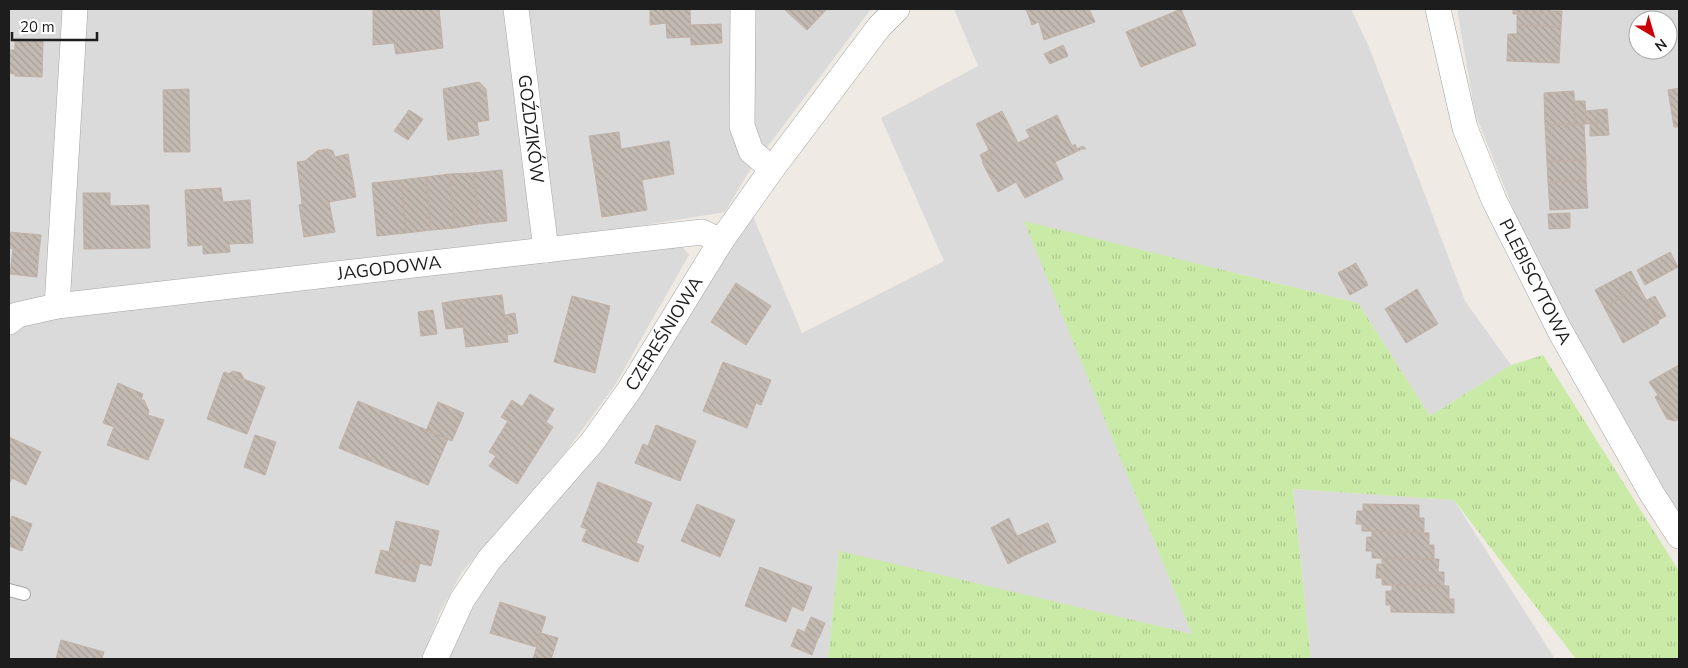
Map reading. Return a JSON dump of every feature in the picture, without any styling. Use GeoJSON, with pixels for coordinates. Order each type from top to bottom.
{"type":"FeatureCollection","features":[{"type":"Feature","properties":{"kind":"street"},"geometry":{"type":"LineString","coordinates":[[57,306],[74,9]]}},
{"type":"Feature","properties":{"kind":"street","name":"GOŹDZIKÓW"},"geometry":{"type":"LineString","coordinates":[[516,9],[546,250]]}},
{"type":"Feature","properties":{"kind":"street"},"geometry":{"type":"LineString","coordinates":[[743,9],[742,126],[751,151],[772,169]]}},
{"type":"Feature","properties":{"kind":"street","name":"CZEREŚNIOWA"},"geometry":{"type":"LineString","coordinates":[[435,659],[462,600],[483,568],[593,441],[630,389],[721,241],[772,169],[879,28],[897,9]]}},
{"type":"Feature","properties":{"kind":"street","name":"PLEBISCYTOWA"},"geometry":{"type":"LineString","coordinates":[[1438,9],[1465,128],[1494,200],[1560,331],[1652,494],[1679,536]]}},
{"type":"Feature","properties":{"kind":"street","name":"JAGODOWA"},"geometry":{"type":"LineString","coordinates":[[9,322],[17,315],[57,306],[702,232],[721,241]]}},
{"type":"Feature","properties":{"kind":"lane"},"geometry":{"type":"LineString","coordinates":[[9,590],[24,594]]}},
{"type":"Feature","properties":{"kind":"shaded area"},"geometry":{"type":"Polygon","coordinates":[[[9,9],[871,9],[748,173],[725,212],[566,238],[9,307],[9,9]]]}},
{"type":"Feature","properties":{"kind":"shaded area"},"geometry":{"type":"Polygon","coordinates":[[[954,9],[1351,9],[1369,47],[1465,301],[1511,365],[1430,416],[1358,303],[1025,222],[1192,634],[839,552],[828,659],[443,659],[511,543],[749,207],[802,333],[944,261],[881,118],[978,66],[954,9]]]}},
{"type":"Feature","properties":{"kind":"shaded area"},"geometry":{"type":"Polygon","coordinates":[[[1457,9],[1679,9],[1679,521],[1540,276],[1475,113],[1457,9]]]}},
{"type":"Feature","properties":{"kind":"shaded area"},"geometry":{"type":"Polygon","coordinates":[[[679,242],[689,255],[615,385],[565,453],[462,572],[439,614],[423,659],[9,659],[9,335],[14,329],[61,316],[679,242]]]}},
{"type":"Feature","properties":{"kind":"shaded area"},"geometry":{"type":"Polygon","coordinates":[[[1293,489],[1454,500],[1555,659],[1311,659],[1293,489]]]}},
{"type":"Feature","properties":{"kind":"green space"},"geometry":{"type":"Polygon","coordinates":[[[1024,221],[1358,303],[1430,416],[1511,365],[1543,355],[1679,571],[1679,659],[1576,659],[1454,500],[1293,489],[1311,659],[828,659],[839,551],[1192,634],[1024,221]]]}},
{"type":"Feature","properties":{"kind":"building"},"geometry":{"type":"Polygon","coordinates":[[[373,9],[439,9],[443,48],[396,54],[394,43],[373,45],[373,9]]]}},
{"type":"Feature","properties":{"kind":"building"},"geometry":{"type":"Polygon","coordinates":[[[650,9],[690,9],[691,37],[667,38],[666,23],[650,25],[650,9]]]}},
{"type":"Feature","properties":{"kind":"building"},"geometry":{"type":"Polygon","coordinates":[[[827,9],[807,30],[785,10],[827,9]]]}},
{"type":"Feature","properties":{"kind":"building"},"geometry":{"type":"Polygon","coordinates":[[[1026,9],[1089,9],[1095,22],[1044,40],[1039,22],[1032,25],[1026,9]]]}},
{"type":"Feature","properties":{"kind":"building"},"geometry":{"type":"Polygon","coordinates":[[[1181,9],[1196,45],[1141,67],[1126,32],[1181,9]]]}},
{"type":"Feature","properties":{"kind":"building"},"geometry":{"type":"Polygon","coordinates":[[[1513,9],[1551,9],[1550,14],[1513,14],[1513,9]]]}},
{"type":"Feature","properties":{"kind":"building"},"geometry":{"type":"Polygon","coordinates":[[[1551,11],[1562,11],[1561,27],[1517,25],[1517,13],[1549,15],[1551,11]]]}},
{"type":"Feature","properties":{"kind":"building"},"geometry":{"type":"Polygon","coordinates":[[[721,24],[722,43],[691,45],[690,25],[721,24]]]}},
{"type":"Feature","properties":{"kind":"building"},"geometry":{"type":"Polygon","coordinates":[[[1517,25],[1561,27],[1559,63],[1507,61],[1508,34],[1517,34],[1517,25]]]}},
{"type":"Feature","properties":{"kind":"building"},"geometry":{"type":"Polygon","coordinates":[[[15,39],[43,40],[42,77],[15,76],[15,74],[9,73],[9,50],[15,50],[15,39]]]}},
{"type":"Feature","properties":{"kind":"building"},"geometry":{"type":"Polygon","coordinates":[[[1063,45],[1068,56],[1050,64],[1044,54],[1063,45]]]}},
{"type":"Feature","properties":{"kind":"building"},"geometry":{"type":"Polygon","coordinates":[[[479,82],[486,89],[489,120],[477,122],[479,135],[448,140],[443,89],[479,82]]]}},
{"type":"Feature","properties":{"kind":"building"},"geometry":{"type":"Polygon","coordinates":[[[1679,88],[1679,127],[1674,127],[1668,90],[1679,88]]]}},
{"type":"Feature","properties":{"kind":"building"},"geometry":{"type":"Polygon","coordinates":[[[189,89],[190,152],[164,152],[163,90],[189,89]]]}},
{"type":"Feature","properties":{"kind":"building"},"geometry":{"type":"Polygon","coordinates":[[[1574,91],[1575,124],[1545,125],[1544,93],[1574,91]]]}},
{"type":"Feature","properties":{"kind":"building"},"geometry":{"type":"Polygon","coordinates":[[[1574,101],[1585,101],[1586,124],[1575,124],[1574,101]]]}},
{"type":"Feature","properties":{"kind":"building"},"geometry":{"type":"Polygon","coordinates":[[[1607,109],[1608,122],[1586,124],[1585,111],[1607,109]]]}},
{"type":"Feature","properties":{"kind":"building"},"geometry":{"type":"Polygon","coordinates":[[[409,110],[423,119],[408,140],[394,131],[409,110]]]}},
{"type":"Feature","properties":{"kind":"building"},"geometry":{"type":"Polygon","coordinates":[[[1002,111],[1018,143],[1030,137],[1026,130],[1057,115],[1072,146],[1075,144],[1077,149],[1083,146],[1086,149],[1082,149],[1055,162],[1063,179],[1025,198],[1016,182],[998,192],[982,162],[992,156],[976,124],[1002,111]]]}},
{"type":"Feature","properties":{"kind":"building"},"geometry":{"type":"Polygon","coordinates":[[[1608,122],[1609,135],[1590,136],[1590,123],[1608,122]]]}},
{"type":"Feature","properties":{"kind":"building"},"geometry":{"type":"Polygon","coordinates":[[[1584,124],[1586,160],[1547,161],[1545,125],[1584,124]]]}},
{"type":"Feature","properties":{"kind":"building"},"geometry":{"type":"Polygon","coordinates":[[[619,132],[621,149],[669,141],[674,174],[642,180],[647,210],[602,217],[589,136],[619,132]]]}},
{"type":"Feature","properties":{"kind":"building"},"geometry":{"type":"Polygon","coordinates":[[[328,149],[333,151],[335,157],[348,154],[356,197],[329,202],[335,232],[304,237],[299,205],[302,204],[297,162],[305,161],[317,151],[328,149]]]}},
{"type":"Feature","properties":{"kind":"building"},"geometry":{"type":"Polygon","coordinates":[[[989,150],[992,156],[983,161],[980,155],[989,150]]]}},
{"type":"Feature","properties":{"kind":"building"},"geometry":{"type":"Polygon","coordinates":[[[1586,160],[1586,180],[1548,182],[1547,161],[1586,160]]]}},
{"type":"Feature","properties":{"kind":"building"},"geometry":{"type":"Polygon","coordinates":[[[502,170],[507,221],[479,224],[473,173],[502,170]]]}},
{"type":"Feature","properties":{"kind":"building"},"geometry":{"type":"Polygon","coordinates":[[[473,173],[479,224],[455,228],[449,174],[473,173]]]}},
{"type":"Feature","properties":{"kind":"building"},"geometry":{"type":"Polygon","coordinates":[[[449,174],[455,228],[431,230],[426,177],[449,174]]]}},
{"type":"Feature","properties":{"kind":"building"},"geometry":{"type":"Polygon","coordinates":[[[426,177],[431,230],[406,233],[401,180],[426,177]]]}},
{"type":"Feature","properties":{"kind":"building"},"geometry":{"type":"Polygon","coordinates":[[[401,180],[406,233],[377,236],[372,183],[401,180]]]}},
{"type":"Feature","properties":{"kind":"building"},"geometry":{"type":"Polygon","coordinates":[[[1586,180],[1588,208],[1550,210],[1548,182],[1586,180]]]}},
{"type":"Feature","properties":{"kind":"building"},"geometry":{"type":"Polygon","coordinates":[[[221,188],[223,202],[250,200],[253,243],[229,244],[230,252],[203,254],[203,245],[188,246],[185,190],[221,188]]]}},
{"type":"Feature","properties":{"kind":"building"},"geometry":{"type":"Polygon","coordinates":[[[83,193],[110,193],[110,206],[149,205],[150,248],[84,249],[83,193]]]}},
{"type":"Feature","properties":{"kind":"building"},"geometry":{"type":"Polygon","coordinates":[[[1570,213],[1570,228],[1549,229],[1548,214],[1570,213]]]}},
{"type":"Feature","properties":{"kind":"building"},"geometry":{"type":"Polygon","coordinates":[[[9,232],[41,235],[39,252],[9,248],[9,232]]]}},
{"type":"Feature","properties":{"kind":"building"},"geometry":{"type":"Polygon","coordinates":[[[13,249],[39,251],[37,277],[10,274],[13,249]]]}},
{"type":"Feature","properties":{"kind":"building"},"geometry":{"type":"Polygon","coordinates":[[[1670,252],[1678,267],[1645,285],[1637,270],[1670,252]]]}},
{"type":"Feature","properties":{"kind":"building"},"geometry":{"type":"Polygon","coordinates":[[[1356,263],[1368,285],[1350,295],[1338,273],[1356,263]]]}},
{"type":"Feature","properties":{"kind":"building"},"geometry":{"type":"Polygon","coordinates":[[[1631,271],[1639,287],[1604,307],[1595,290],[1631,271]]]}},
{"type":"Feature","properties":{"kind":"building"},"geometry":{"type":"Polygon","coordinates":[[[736,283],[771,306],[746,345],[711,322],[736,283]]]}},
{"type":"Feature","properties":{"kind":"building"},"geometry":{"type":"Polygon","coordinates":[[[1639,287],[1659,323],[1623,343],[1604,307],[1639,287]]]}},
{"type":"Feature","properties":{"kind":"building"},"geometry":{"type":"Polygon","coordinates":[[[1417,289],[1438,324],[1406,343],[1385,309],[1417,289]]]}},
{"type":"Feature","properties":{"kind":"building"},"geometry":{"type":"Polygon","coordinates":[[[502,295],[508,342],[466,347],[459,300],[502,295]]]}},
{"type":"Feature","properties":{"kind":"building"},"geometry":{"type":"Polygon","coordinates":[[[572,296],[610,306],[595,373],[554,362],[572,296]]]}},
{"type":"Feature","properties":{"kind":"building"},"geometry":{"type":"Polygon","coordinates":[[[1655,296],[1666,316],[1657,321],[1647,300],[1655,296]]]}},
{"type":"Feature","properties":{"kind":"building"},"geometry":{"type":"Polygon","coordinates":[[[459,300],[463,327],[446,329],[442,303],[459,300]]]}},
{"type":"Feature","properties":{"kind":"building"},"geometry":{"type":"Polygon","coordinates":[[[433,310],[437,334],[421,336],[418,312],[433,310]]]}},
{"type":"Feature","properties":{"kind":"building"},"geometry":{"type":"Polygon","coordinates":[[[515,313],[518,333],[507,335],[505,315],[515,313]]]}},
{"type":"Feature","properties":{"kind":"building"},"geometry":{"type":"Polygon","coordinates":[[[723,362],[771,380],[761,405],[756,403],[747,428],[703,411],[723,362]]]}},
{"type":"Feature","properties":{"kind":"building"},"geometry":{"type":"Polygon","coordinates":[[[1679,365],[1679,419],[1675,421],[1667,419],[1655,397],[1658,395],[1649,382],[1679,365]]]}},
{"type":"Feature","properties":{"kind":"building"},"geometry":{"type":"Polygon","coordinates":[[[233,371],[241,373],[244,379],[228,374],[233,371]]]}},
{"type":"Feature","properties":{"kind":"building"},"geometry":{"type":"Polygon","coordinates":[[[224,372],[265,387],[247,434],[207,419],[224,372]]]}},
{"type":"Feature","properties":{"kind":"building"},"geometry":{"type":"Polygon","coordinates":[[[118,383],[143,394],[141,400],[144,400],[149,411],[148,415],[164,420],[148,460],[107,445],[114,427],[103,423],[118,383]]]}},
{"type":"Feature","properties":{"kind":"building"},"geometry":{"type":"Polygon","coordinates":[[[530,394],[554,409],[546,422],[553,427],[517,484],[489,466],[496,456],[489,452],[508,421],[501,417],[512,400],[522,407],[530,394]]]}},
{"type":"Feature","properties":{"kind":"building"},"geometry":{"type":"Polygon","coordinates":[[[358,401],[448,439],[428,485],[339,448],[358,401]]]}},
{"type":"Feature","properties":{"kind":"building"},"geometry":{"type":"Polygon","coordinates":[[[438,402],[464,413],[452,441],[426,431],[438,402]]]}},
{"type":"Feature","properties":{"kind":"building"},"geometry":{"type":"Polygon","coordinates":[[[656,425],[696,441],[680,481],[635,463],[643,444],[648,446],[656,425]]]}},
{"type":"Feature","properties":{"kind":"building"},"geometry":{"type":"Polygon","coordinates":[[[255,435],[276,442],[265,475],[244,467],[255,435]]]}},
{"type":"Feature","properties":{"kind":"building"},"geometry":{"type":"Polygon","coordinates":[[[9,437],[41,452],[26,485],[12,478],[9,484],[9,437]]]}},
{"type":"Feature","properties":{"kind":"building"},"geometry":{"type":"Polygon","coordinates":[[[598,482],[652,503],[636,543],[644,546],[638,562],[582,541],[587,529],[581,527],[598,482]]]}},
{"type":"Feature","properties":{"kind":"building"},"geometry":{"type":"Polygon","coordinates":[[[697,504],[735,520],[720,557],[681,541],[697,504]]]}},
{"type":"Feature","properties":{"kind":"building"},"geometry":{"type":"Polygon","coordinates":[[[1363,504],[1419,505],[1419,518],[1424,518],[1424,532],[1362,531],[1362,524],[1356,524],[1357,511],[1363,511],[1363,504]]]}},
{"type":"Feature","properties":{"kind":"building"},"geometry":{"type":"Polygon","coordinates":[[[12,516],[32,524],[22,551],[9,546],[9,523],[12,516]]]}},
{"type":"Feature","properties":{"kind":"building"},"geometry":{"type":"Polygon","coordinates":[[[1009,518],[1025,555],[1008,564],[991,528],[1009,518]]]}},
{"type":"Feature","properties":{"kind":"building"},"geometry":{"type":"Polygon","coordinates":[[[396,521],[439,531],[431,566],[388,556],[396,521]]]}},
{"type":"Feature","properties":{"kind":"building"},"geometry":{"type":"Polygon","coordinates":[[[1048,523],[1056,542],[1025,555],[1017,536],[1048,523]]]}},
{"type":"Feature","properties":{"kind":"building"},"geometry":{"type":"Polygon","coordinates":[[[1372,531],[1429,533],[1429,545],[1434,545],[1434,559],[1372,558],[1372,551],[1366,551],[1367,537],[1372,537],[1372,531]]]}},
{"type":"Feature","properties":{"kind":"building"},"geometry":{"type":"Polygon","coordinates":[[[381,550],[389,552],[388,556],[420,563],[415,582],[375,573],[381,550]]]}},
{"type":"Feature","properties":{"kind":"building"},"geometry":{"type":"Polygon","coordinates":[[[1382,558],[1439,559],[1438,572],[1444,572],[1444,586],[1382,585],[1382,578],[1376,578],[1377,564],[1382,564],[1382,558]]]}},
{"type":"Feature","properties":{"kind":"building"},"geometry":{"type":"Polygon","coordinates":[[[760,567],[801,583],[786,622],[745,606],[760,567]]]}},
{"type":"Feature","properties":{"kind":"building"},"geometry":{"type":"Polygon","coordinates":[[[801,583],[812,587],[803,611],[792,606],[801,583]]]}},
{"type":"Feature","properties":{"kind":"building"},"geometry":{"type":"Polygon","coordinates":[[[1392,585],[1449,586],[1449,599],[1454,599],[1454,613],[1391,612],[1391,605],[1386,605],[1386,591],[1392,591],[1392,585]]]}},
{"type":"Feature","properties":{"kind":"building"},"geometry":{"type":"Polygon","coordinates":[[[500,602],[546,617],[536,647],[490,633],[500,602]]]}},
{"type":"Feature","properties":{"kind":"building"},"geometry":{"type":"Polygon","coordinates":[[[811,617],[825,623],[819,638],[805,631],[811,617]]]}},
{"type":"Feature","properties":{"kind":"building"},"geometry":{"type":"Polygon","coordinates":[[[798,629],[818,638],[812,655],[791,646],[798,629]]]}},
{"type":"Feature","properties":{"kind":"building"},"geometry":{"type":"Polygon","coordinates":[[[541,633],[558,638],[551,659],[533,659],[541,633]]]}},
{"type":"Feature","properties":{"kind":"building"},"geometry":{"type":"Polygon","coordinates":[[[61,640],[104,652],[102,659],[56,659],[61,640]]]}}]}
